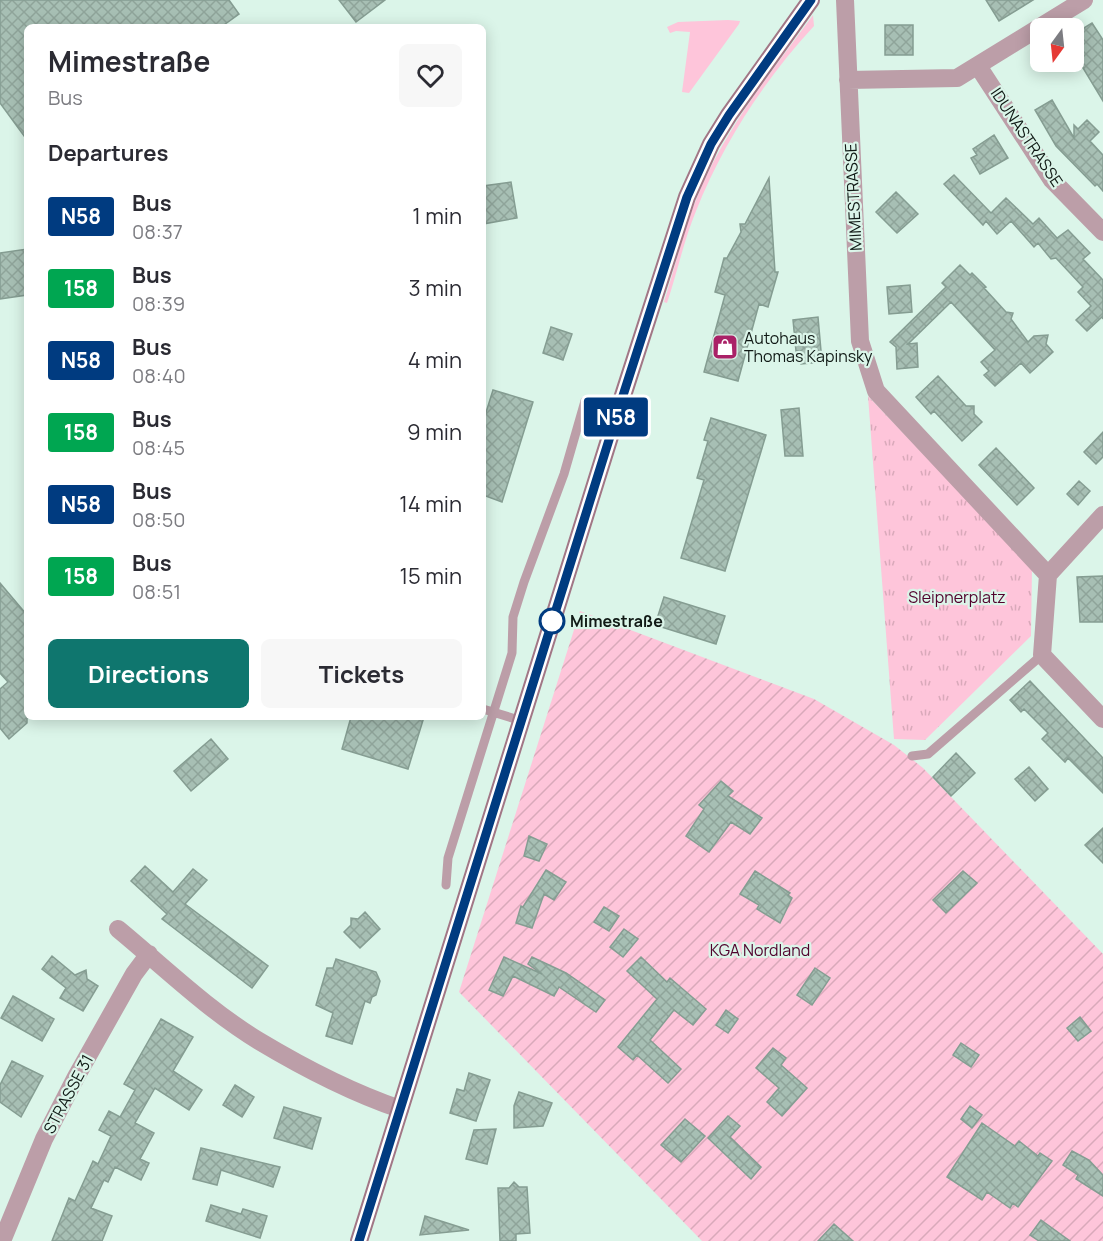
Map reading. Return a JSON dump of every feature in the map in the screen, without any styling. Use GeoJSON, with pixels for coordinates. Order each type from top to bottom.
{"type":"FeatureCollection","features":[{"type":"Feature","properties":{"kind":"main road"},"geometry":{"type":"LineString","coordinates":[[359,1241],[687,197],[711,144],[729,115],[811,0]]}},
{"type":"Feature","properties":{"kind":"street","name":"MIMESTRASSE"},"geometry":{"type":"LineString","coordinates":[[845,0],[860,340],[876,391],[1048,575]]}},
{"type":"Feature","properties":{"kind":"street"},"geometry":{"type":"LineString","coordinates":[[848,80],[957,78],[1084,0]]}},
{"type":"Feature","properties":{"kind":"street","name":"IDUNASTRASSE"},"geometry":{"type":"LineString","coordinates":[[978,66],[1052,180],[1103,232]]}},
{"type":"Feature","properties":{"kind":"street"},"geometry":{"type":"LineString","coordinates":[[1103,515],[1048,575],[1042,655],[1103,719]]}},
{"type":"Feature","properties":{"kind":"street"},"geometry":{"type":"LineString","coordinates":[[118,929],[217,1011],[258,1040],[342,1087],[400,1109]]}},
{"type":"Feature","properties":{"kind":"street","name":"STRASSE 31"},"geometry":{"type":"LineString","coordinates":[[2,1241],[44,1139],[61,1105],[129,983],[148,954]]}},
{"type":"Feature","properties":{"kind":"lane"},"geometry":{"type":"LineString","coordinates":[[446,885],[448,858],[512,653],[513,618],[564,474],[585,401]]}},
{"type":"Feature","properties":{"kind":"lane"},"geometry":{"type":"LineString","coordinates":[[912,756],[928,754],[1042,655]]}},
{"type":"Feature","properties":{"kind":"lane"},"geometry":{"type":"LineString","coordinates":[[486,710],[522,721]]}},
{"type":"Feature","properties":{"kind":"green space"},"geometry":{"type":"Polygon","coordinates":[[[813,15],[814,26],[762,90],[719,161],[696,211],[667,303],[664,302],[690,216],[712,164],[752,98],[813,15]]]}},
{"type":"Feature","properties":{"kind":"green space"},"geometry":{"type":"Polygon","coordinates":[[[740,21],[689,93],[682,92],[690,32],[670,33],[667,27],[678,22],[740,21]]]}},
{"type":"Feature","properties":{"kind":"green space","name":"Sleipnerplatz"},"geometry":{"type":"Polygon","coordinates":[[[868,396],[1032,568],[1031,636],[925,740],[894,739],[868,396]]]}},
{"type":"Feature","properties":{"kind":"green space","name":"KGA Nordland"},"geometry":{"type":"Polygon","coordinates":[[[580,611],[814,699],[894,745],[923,768],[1103,954],[1103,1241],[702,1241],[459,992],[580,611]]]}},
{"type":"Feature","properties":{"kind":"building"},"geometry":{"type":"Polygon","coordinates":[[[0,0],[229,0],[239,14],[225,24],[24,24],[24,136],[0,103],[0,0]]]}},
{"type":"Feature","properties":{"kind":"building"},"geometry":{"type":"Polygon","coordinates":[[[339,0],[385,0],[356,22],[339,0]]]}},
{"type":"Feature","properties":{"kind":"building"},"geometry":{"type":"Polygon","coordinates":[[[986,0],[1033,0],[999,21],[986,0]]]}},
{"type":"Feature","properties":{"kind":"building"},"geometry":{"type":"Polygon","coordinates":[[[1092,23],[1103,40],[1103,101],[1084,70],[1084,28],[1092,23]]]}},
{"type":"Feature","properties":{"kind":"building"},"geometry":{"type":"Polygon","coordinates":[[[885,25],[913,25],[913,55],[885,55],[885,25]]]}},
{"type":"Feature","properties":{"kind":"building"},"geometry":{"type":"Polygon","coordinates":[[[1052,100],[1074,138],[1074,125],[1078,129],[1087,120],[1099,132],[1090,141],[1103,155],[1103,191],[1097,184],[1095,186],[1056,146],[1035,110],[1052,100]]]}},
{"type":"Feature","properties":{"kind":"building"},"geometry":{"type":"Polygon","coordinates":[[[994,135],[1008,158],[980,174],[971,158],[977,155],[973,149],[994,135]]]}},
{"type":"Feature","properties":{"kind":"building"},"geometry":{"type":"Polygon","coordinates":[[[954,175],[991,213],[1006,198],[1033,224],[1039,218],[1057,238],[1068,230],[1090,253],[1083,259],[1103,280],[1103,319],[1102,317],[1087,331],[1076,320],[1091,306],[1078,292],[1083,287],[1056,258],[1051,259],[1038,243],[1034,247],[1011,221],[997,234],[986,221],[983,225],[944,184],[954,175]]]}},
{"type":"Feature","properties":{"kind":"building"},"geometry":{"type":"Polygon","coordinates":[[[769,178],[775,272],[778,272],[768,307],[759,304],[738,381],[704,372],[725,295],[715,292],[724,258],[727,258],[741,232],[740,224],[745,224],[769,178]]]}},
{"type":"Feature","properties":{"kind":"building"},"geometry":{"type":"Polygon","coordinates":[[[511,182],[517,218],[486,223],[486,186],[511,182]]]}},
{"type":"Feature","properties":{"kind":"building"},"geometry":{"type":"Polygon","coordinates":[[[896,192],[918,214],[897,233],[876,212],[896,192]]]}},
{"type":"Feature","properties":{"kind":"building"},"geometry":{"type":"Polygon","coordinates":[[[24,249],[24,295],[0,299],[0,253],[24,249]]]}},
{"type":"Feature","properties":{"kind":"building"},"geometry":{"type":"Polygon","coordinates":[[[960,265],[986,287],[984,288],[1006,312],[1013,313],[1011,319],[1028,342],[1034,336],[1048,335],[1046,344],[1053,352],[1030,373],[1021,363],[995,386],[984,375],[989,371],[981,362],[995,350],[951,302],[908,344],[917,343],[918,367],[897,369],[896,347],[890,342],[946,287],[942,283],[960,265]]]}},
{"type":"Feature","properties":{"kind":"building"},"geometry":{"type":"Polygon","coordinates":[[[910,285],[912,312],[889,314],[887,287],[910,285]]]}},
{"type":"Feature","properties":{"kind":"building"},"geometry":{"type":"Polygon","coordinates":[[[818,317],[822,362],[801,364],[800,351],[796,351],[793,320],[818,317]]]}},
{"type":"Feature","properties":{"kind":"building"},"geometry":{"type":"Polygon","coordinates":[[[551,327],[572,334],[563,360],[543,353],[551,327]]]}},
{"type":"Feature","properties":{"kind":"building"},"geometry":{"type":"Polygon","coordinates":[[[938,376],[966,406],[974,406],[974,414],[982,422],[962,441],[934,411],[931,414],[916,397],[938,376]]]}},
{"type":"Feature","properties":{"kind":"building"},"geometry":{"type":"Polygon","coordinates":[[[493,390],[533,402],[502,502],[486,496],[486,412],[493,390]]]}},
{"type":"Feature","properties":{"kind":"building"},"geometry":{"type":"Polygon","coordinates":[[[799,408],[803,456],[785,456],[781,410],[799,408]]]}},
{"type":"Feature","properties":{"kind":"building"},"geometry":{"type":"Polygon","coordinates":[[[711,418],[766,435],[725,571],[681,558],[704,480],[697,478],[708,441],[704,440],[711,418]]]}},
{"type":"Feature","properties":{"kind":"building"},"geometry":{"type":"Polygon","coordinates":[[[1103,432],[1103,457],[1096,464],[1084,452],[1103,432]]]}},
{"type":"Feature","properties":{"kind":"building"},"geometry":{"type":"Polygon","coordinates":[[[996,448],[1034,488],[1017,505],[979,465],[996,448]]]}},
{"type":"Feature","properties":{"kind":"building"},"geometry":{"type":"Polygon","coordinates":[[[1079,481],[1090,491],[1078,505],[1067,494],[1079,481]]]}},
{"type":"Feature","properties":{"kind":"building"},"geometry":{"type":"Polygon","coordinates":[[[1103,576],[1103,622],[1080,622],[1077,577],[1103,576]]]}},
{"type":"Feature","properties":{"kind":"building"},"geometry":{"type":"Polygon","coordinates":[[[0,583],[24,611],[24,720],[27,720],[27,723],[9,739],[0,728],[0,689],[8,682],[0,673],[0,583]]]}},
{"type":"Feature","properties":{"kind":"building"},"geometry":{"type":"Polygon","coordinates":[[[664,597],[725,616],[716,644],[655,625],[664,597]]]}},
{"type":"Feature","properties":{"kind":"building"},"geometry":{"type":"Polygon","coordinates":[[[1030,681],[1103,758],[1103,793],[1068,758],[1065,762],[1042,739],[1048,733],[1024,709],[1021,712],[1010,700],[1030,681]]]}},
{"type":"Feature","properties":{"kind":"building"},"geometry":{"type":"Polygon","coordinates":[[[350,720],[423,720],[408,769],[342,749],[350,720]]]}},
{"type":"Feature","properties":{"kind":"building"},"geometry":{"type":"Polygon","coordinates":[[[211,739],[228,759],[191,791],[174,771],[211,739]]]}},
{"type":"Feature","properties":{"kind":"building"},"geometry":{"type":"Polygon","coordinates":[[[956,753],[975,773],[951,796],[933,777],[956,753]]]}},
{"type":"Feature","properties":{"kind":"building"},"geometry":{"type":"Polygon","coordinates":[[[1029,767],[1048,789],[1035,801],[1015,779],[1029,767]]]}},
{"type":"Feature","properties":{"kind":"building"},"geometry":{"type":"Polygon","coordinates":[[[721,781],[733,791],[728,796],[762,818],[750,834],[731,822],[709,852],[686,836],[704,809],[699,805],[721,781]]]}},
{"type":"Feature","properties":{"kind":"building"},"geometry":{"type":"Polygon","coordinates":[[[1103,828],[1103,863],[1085,845],[1103,828]]]}},
{"type":"Feature","properties":{"kind":"building"},"geometry":{"type":"Polygon","coordinates":[[[529,836],[547,844],[539,861],[524,856],[529,836]]]}},
{"type":"Feature","properties":{"kind":"building"},"geometry":{"type":"Polygon","coordinates":[[[145,866],[173,892],[193,869],[207,880],[185,904],[268,966],[252,988],[162,919],[167,914],[131,881],[145,866]]]}},
{"type":"Feature","properties":{"kind":"building"},"geometry":{"type":"Polygon","coordinates":[[[546,870],[566,882],[554,900],[544,894],[532,928],[516,923],[521,906],[523,907],[546,870]]]}},
{"type":"Feature","properties":{"kind":"building"},"geometry":{"type":"Polygon","coordinates":[[[755,871],[790,893],[788,895],[792,898],[780,923],[757,909],[759,905],[740,894],[755,871]]]}},
{"type":"Feature","properties":{"kind":"building"},"geometry":{"type":"Polygon","coordinates":[[[963,871],[977,883],[946,913],[933,900],[963,871]]]}},
{"type":"Feature","properties":{"kind":"building"},"geometry":{"type":"Polygon","coordinates":[[[604,907],[619,916],[609,931],[594,922],[604,907]]]}},
{"type":"Feature","properties":{"kind":"building"},"geometry":{"type":"Polygon","coordinates":[[[365,912],[380,929],[360,948],[344,932],[351,925],[351,918],[358,919],[365,912]]]}},
{"type":"Feature","properties":{"kind":"building"},"geometry":{"type":"Polygon","coordinates":[[[624,929],[638,939],[623,957],[610,947],[624,929]]]}},
{"type":"Feature","properties":{"kind":"building"},"geometry":{"type":"Polygon","coordinates":[[[52,956],[75,975],[86,970],[87,979],[98,986],[83,1011],[60,998],[66,988],[42,969],[52,956]]]}},
{"type":"Feature","properties":{"kind":"building"},"geometry":{"type":"Polygon","coordinates":[[[504,957],[542,974],[528,964],[532,957],[566,973],[605,1000],[596,1012],[559,987],[554,996],[513,976],[503,996],[489,990],[504,957]]]}},
{"type":"Feature","properties":{"kind":"building"},"geometry":{"type":"Polygon","coordinates":[[[641,957],[667,982],[670,978],[706,1009],[693,1025],[674,1010],[650,1040],[681,1069],[668,1083],[637,1055],[633,1060],[618,1047],[657,999],[627,971],[641,957]]]}},
{"type":"Feature","properties":{"kind":"building"},"geometry":{"type":"Polygon","coordinates":[[[336,959],[376,972],[380,981],[376,995],[372,997],[370,1003],[365,1001],[352,1044],[326,1036],[333,1013],[316,1005],[327,968],[333,968],[336,959]]]}},
{"type":"Feature","properties":{"kind":"building"},"geometry":{"type":"Polygon","coordinates":[[[815,968],[830,978],[812,1005],[797,995],[815,968]]]}},
{"type":"Feature","properties":{"kind":"building"},"geometry":{"type":"Polygon","coordinates":[[[13,996],[54,1019],[42,1041],[1,1018],[13,996]]]}},
{"type":"Feature","properties":{"kind":"building"},"geometry":{"type":"Polygon","coordinates":[[[726,1010],[738,1019],[728,1033],[716,1025],[726,1010]]]}},
{"type":"Feature","properties":{"kind":"building"},"geometry":{"type":"Polygon","coordinates":[[[1080,1017],[1091,1031],[1078,1041],[1067,1028],[1080,1017]]]}},
{"type":"Feature","properties":{"kind":"building"},"geometry":{"type":"Polygon","coordinates":[[[161,1019],[193,1037],[173,1071],[202,1090],[189,1110],[155,1088],[135,1123],[154,1133],[140,1159],[149,1163],[141,1180],[115,1167],[108,1182],[104,1180],[91,1208],[112,1216],[102,1241],[52,1241],[69,1198],[75,1201],[93,1161],[98,1164],[111,1136],[99,1130],[109,1111],[120,1117],[135,1090],[124,1084],[161,1019]]]}},
{"type":"Feature","properties":{"kind":"building"},"geometry":{"type":"Polygon","coordinates":[[[961,1043],[979,1055],[971,1067],[953,1055],[961,1043]]]}},
{"type":"Feature","properties":{"kind":"building"},"geometry":{"type":"Polygon","coordinates":[[[773,1048],[786,1058],[781,1065],[807,1088],[782,1116],[767,1102],[779,1088],[756,1068],[773,1048]]]}},
{"type":"Feature","properties":{"kind":"building"},"geometry":{"type":"Polygon","coordinates":[[[12,1061],[43,1076],[21,1117],[0,1102],[0,1085],[12,1061]]]}},
{"type":"Feature","properties":{"kind":"building"},"geometry":{"type":"Polygon","coordinates":[[[469,1073],[490,1080],[476,1121],[450,1113],[457,1089],[464,1091],[469,1073]]]}},
{"type":"Feature","properties":{"kind":"building"},"geometry":{"type":"Polygon","coordinates":[[[235,1085],[254,1097],[242,1117],[223,1105],[235,1085]]]}},
{"type":"Feature","properties":{"kind":"building"},"geometry":{"type":"Polygon","coordinates":[[[519,1092],[552,1103],[543,1126],[514,1128],[514,1106],[519,1092]]]}},
{"type":"Feature","properties":{"kind":"building"},"geometry":{"type":"Polygon","coordinates":[[[970,1106],[982,1115],[972,1128],[961,1119],[970,1106]]]}},
{"type":"Feature","properties":{"kind":"building"},"geometry":{"type":"Polygon","coordinates":[[[284,1107],[321,1118],[312,1149],[274,1138],[284,1107]]]}},
{"type":"Feature","properties":{"kind":"building"},"geometry":{"type":"Polygon","coordinates":[[[728,1116],[740,1126],[730,1137],[761,1167],[751,1179],[708,1138],[728,1116]]]}},
{"type":"Feature","properties":{"kind":"building"},"geometry":{"type":"Polygon","coordinates":[[[685,1119],[705,1136],[681,1162],[661,1145],[685,1119]]]}},
{"type":"Feature","properties":{"kind":"building"},"geometry":{"type":"Polygon","coordinates":[[[982,1123],[1015,1146],[1019,1141],[1038,1156],[1040,1153],[1052,1161],[1018,1207],[1013,1203],[1010,1208],[987,1192],[982,1200],[947,1177],[982,1123]]]}},
{"type":"Feature","properties":{"kind":"building"},"geometry":{"type":"Polygon","coordinates":[[[496,1129],[487,1164],[466,1159],[474,1130],[496,1129]]]}},
{"type":"Feature","properties":{"kind":"building"},"geometry":{"type":"Polygon","coordinates":[[[201,1148],[280,1167],[273,1187],[221,1170],[217,1185],[193,1179],[201,1148]]]}},
{"type":"Feature","properties":{"kind":"building"},"geometry":{"type":"Polygon","coordinates":[[[1072,1151],[1089,1160],[1103,1175],[1103,1196],[1076,1179],[1078,1175],[1063,1165],[1072,1151]]]}},
{"type":"Feature","properties":{"kind":"building"},"geometry":{"type":"Polygon","coordinates":[[[514,1182],[519,1187],[527,1187],[530,1233],[516,1234],[516,1241],[500,1241],[498,1188],[509,1188],[514,1182]]]}},
{"type":"Feature","properties":{"kind":"building"},"geometry":{"type":"Polygon","coordinates":[[[211,1205],[241,1214],[243,1209],[267,1216],[260,1238],[206,1221],[211,1205]]]}},
{"type":"Feature","properties":{"kind":"building"},"geometry":{"type":"Polygon","coordinates":[[[425,1216],[469,1230],[420,1235],[425,1216]]]}},
{"type":"Feature","properties":{"kind":"building"},"geometry":{"type":"Polygon","coordinates":[[[1041,1220],[1070,1241],[1039,1241],[1030,1235],[1041,1220]]]}},
{"type":"Feature","properties":{"kind":"building"},"geometry":{"type":"Polygon","coordinates":[[[834,1224],[853,1241],[818,1241],[834,1224]]]}},
{"type":"Feature","properties":{"kind":"bus line","name":"N58"},"geometry":{"type":"LineString","coordinates":[[359,1241],[672,238],[687,197],[711,144],[811,0]]}},
{"type":"Feature","properties":{"kind":"place","name":"Autohaus Thomas Kapinsky"},"geometry":{"type":"Point","coordinates":[725,347]}},
{"type":"Feature","properties":{"kind":"place","name":"Mimestraße"},"geometry":{"type":"Point","coordinates":[552,621]}}]}
